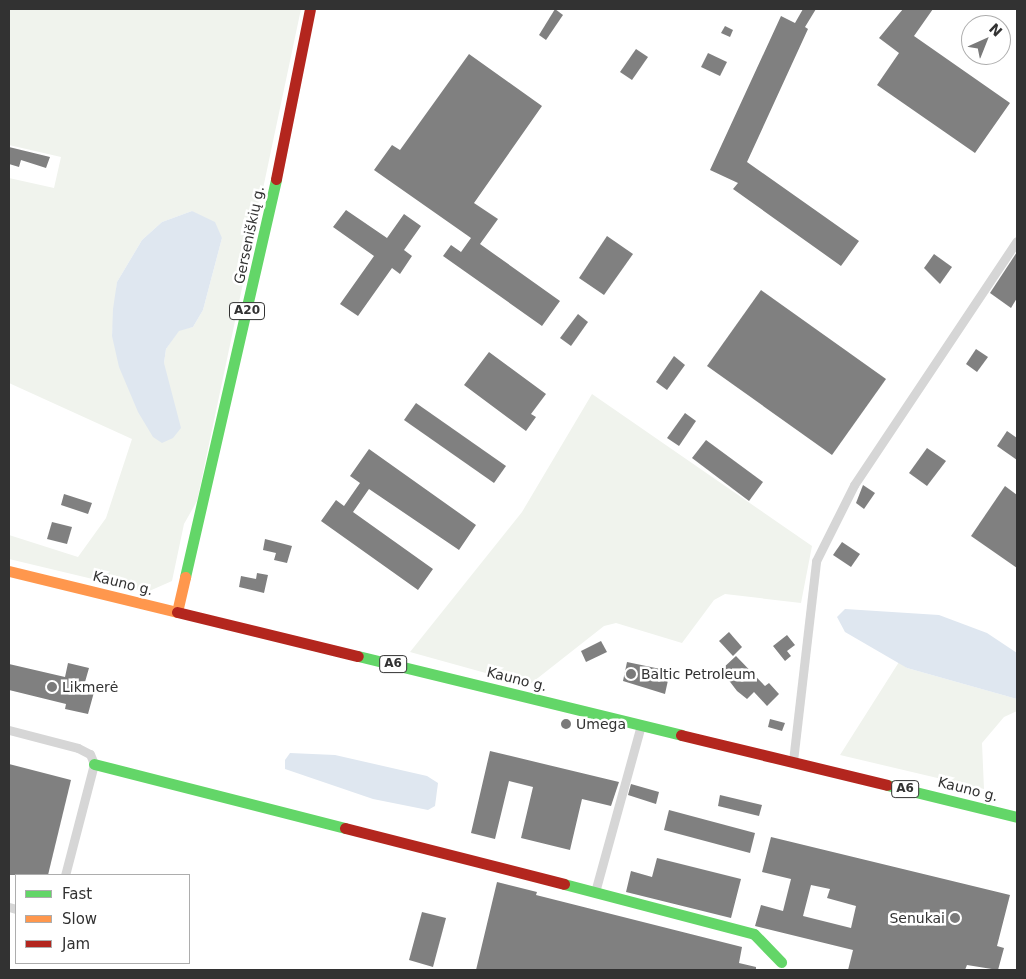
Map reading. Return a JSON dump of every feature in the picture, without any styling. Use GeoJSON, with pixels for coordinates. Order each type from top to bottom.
{"type":"FeatureCollection","features":[{"type":"Feature","properties":{"kind":"main road","name":"Gerseniškių g."},"geometry":{"type":"LineString","coordinates":[[177,612],[259,264],[310,9]]}},
{"type":"Feature","properties":{"kind":"main road","name":"Kauno g."},"geometry":{"type":"LineString","coordinates":[[9,571],[1017,817]]}},
{"type":"Feature","properties":{"kind":"main road"},"geometry":{"type":"LineString","coordinates":[[94,764],[754,934],[780,962]]}},
{"type":"Feature","properties":{"kind":"street"},"geometry":{"type":"LineString","coordinates":[[792,762],[816,561],[854,485],[1017,241]]}},
{"type":"Feature","properties":{"kind":"street"},"geometry":{"type":"LineString","coordinates":[[595,892],[641,725]]}},
{"type":"Feature","properties":{"kind":"street"},"geometry":{"type":"LineString","coordinates":[[9,730],[78,748],[90,754],[94,764],[65,874]]}},
{"type":"Feature","properties":{"kind":"shaded area"},"geometry":{"type":"Polygon","coordinates":[[[9,9],[301,9],[197,501],[184,524],[172,581],[147,592],[9,559],[9,535],[78,557],[106,518],[132,439],[9,383],[9,178],[54,188],[61,157],[9,145],[9,9]],[[192,211],[162,222],[142,240],[117,282],[112,336],[164,363],[166,349],[179,330],[193,327],[203,310],[222,238],[192,211]]]}},
{"type":"Feature","properties":{"kind":"shaded area"},"geometry":{"type":"Polygon","coordinates":[[[192,211],[215,222],[222,238],[203,310],[193,327],[179,331],[166,349],[164,363],[181,428],[173,438],[162,443],[153,437],[138,412],[119,367],[112,336],[113,309],[117,282],[142,240],[162,222],[192,211]]]}},
{"type":"Feature","properties":{"kind":"shaded area"},"geometry":{"type":"Polygon","coordinates":[[[592,394],[812,546],[801,603],[725,594],[714,600],[682,643],[616,623],[604,626],[529,685],[410,652],[522,512],[592,394]]]}},
{"type":"Feature","properties":{"kind":"shaded area"},"geometry":{"type":"Polygon","coordinates":[[[845,609],[939,615],[987,633],[1017,653],[1017,699],[907,668],[845,632],[837,617],[845,609]]]}},
{"type":"Feature","properties":{"kind":"shaded area"},"geometry":{"type":"Polygon","coordinates":[[[899,662],[907,668],[1017,699],[1017,711],[1004,717],[982,743],[984,789],[840,755],[899,662]]]}},
{"type":"Feature","properties":{"kind":"shaded area"},"geometry":{"type":"Polygon","coordinates":[[[290,753],[335,755],[427,776],[438,783],[435,806],[428,810],[373,799],[285,769],[285,760],[290,753]]]}},
{"type":"Feature","properties":{"kind":"building"},"geometry":{"type":"Polygon","coordinates":[[[555,9],[563,15],[546,40],[539,35],[555,9]]]}},
{"type":"Feature","properties":{"kind":"building"},"geometry":{"type":"Polygon","coordinates":[[[803,9],[816,9],[805,27],[808,29],[747,162],[859,241],[841,266],[733,189],[738,183],[710,170],[781,16],[795,23],[803,9]]]}},
{"type":"Feature","properties":{"kind":"building"},"geometry":{"type":"Polygon","coordinates":[[[903,9],[933,9],[914,36],[1010,103],[975,153],[877,85],[899,53],[879,38],[903,9]]]}},
{"type":"Feature","properties":{"kind":"building"},"geometry":{"type":"Polygon","coordinates":[[[725,26],[733,30],[730,37],[721,33],[725,26]]]}},
{"type":"Feature","properties":{"kind":"building"},"geometry":{"type":"Polygon","coordinates":[[[636,49],[648,57],[632,80],[620,72],[636,49]]]}},
{"type":"Feature","properties":{"kind":"building"},"geometry":{"type":"Polygon","coordinates":[[[708,53],[727,62],[720,76],[701,67],[708,53]]]}},
{"type":"Feature","properties":{"kind":"building"},"geometry":{"type":"Polygon","coordinates":[[[469,54],[542,106],[474,203],[498,219],[480,244],[560,301],[542,326],[443,256],[451,245],[461,252],[471,238],[374,170],[392,145],[400,150],[469,54]]]}},
{"type":"Feature","properties":{"kind":"building"},"geometry":{"type":"Polygon","coordinates":[[[9,147],[50,157],[46,168],[21,160],[19,167],[9,164],[9,147]]]}},
{"type":"Feature","properties":{"kind":"building"},"geometry":{"type":"Polygon","coordinates":[[[346,210],[387,238],[404,214],[421,226],[404,250],[412,256],[400,274],[392,268],[358,316],[340,304],[374,256],[333,227],[346,210]]]}},
{"type":"Feature","properties":{"kind":"building"},"geometry":{"type":"Polygon","coordinates":[[[607,236],[633,254],[604,295],[579,278],[607,236]]]}},
{"type":"Feature","properties":{"kind":"building"},"geometry":{"type":"Polygon","coordinates":[[[1017,252],[1017,298],[1011,308],[990,293],[1017,252]]]}},
{"type":"Feature","properties":{"kind":"building"},"geometry":{"type":"Polygon","coordinates":[[[934,254],[952,267],[940,284],[924,268],[934,254]]]}},
{"type":"Feature","properties":{"kind":"building"},"geometry":{"type":"Polygon","coordinates":[[[761,290],[886,379],[832,455],[707,366],[761,290]]]}},
{"type":"Feature","properties":{"kind":"building"},"geometry":{"type":"Polygon","coordinates":[[[578,314],[588,322],[571,346],[560,338],[578,314]]]}},
{"type":"Feature","properties":{"kind":"building"},"geometry":{"type":"Polygon","coordinates":[[[976,349],[988,357],[977,372],[966,364],[976,349]]]}},
{"type":"Feature","properties":{"kind":"building"},"geometry":{"type":"Polygon","coordinates":[[[489,352],[546,394],[531,414],[536,417],[526,431],[464,385],[489,352]]]}},
{"type":"Feature","properties":{"kind":"building"},"geometry":{"type":"Polygon","coordinates":[[[674,356],[685,365],[667,390],[656,382],[674,356]]]}},
{"type":"Feature","properties":{"kind":"building"},"geometry":{"type":"Polygon","coordinates":[[[416,403],[506,466],[494,483],[404,420],[416,403]]]}},
{"type":"Feature","properties":{"kind":"building"},"geometry":{"type":"Polygon","coordinates":[[[685,413],[696,421],[679,446],[667,438],[685,413]]]}},
{"type":"Feature","properties":{"kind":"building"},"geometry":{"type":"Polygon","coordinates":[[[1007,431],[1017,438],[1017,460],[997,446],[1007,431]]]}},
{"type":"Feature","properties":{"kind":"building"},"geometry":{"type":"Polygon","coordinates":[[[706,440],[763,482],[749,501],[692,458],[706,440]]]}},
{"type":"Feature","properties":{"kind":"building"},"geometry":{"type":"Polygon","coordinates":[[[927,448],[946,461],[927,486],[909,473],[927,448]]]}},
{"type":"Feature","properties":{"kind":"building"},"geometry":{"type":"Polygon","coordinates":[[[369,449],[476,525],[459,550],[369,489],[353,512],[433,569],[418,590],[321,521],[336,500],[344,506],[360,483],[350,476],[369,449]]]}},
{"type":"Feature","properties":{"kind":"building"},"geometry":{"type":"Polygon","coordinates":[[[863,485],[875,493],[864,509],[856,503],[863,485]]]}},
{"type":"Feature","properties":{"kind":"building"},"geometry":{"type":"Polygon","coordinates":[[[1005,486],[1017,495],[1017,568],[971,536],[1005,486]]]}},
{"type":"Feature","properties":{"kind":"building"},"geometry":{"type":"Polygon","coordinates":[[[64,494],[92,503],[88,514],[61,505],[64,494]]]}},
{"type":"Feature","properties":{"kind":"building"},"geometry":{"type":"Polygon","coordinates":[[[52,522],[72,527],[67,544],[47,539],[52,522]]]}},
{"type":"Feature","properties":{"kind":"building"},"geometry":{"type":"Polygon","coordinates":[[[265,539],[292,546],[287,563],[274,560],[276,553],[263,550],[265,539]]]}},
{"type":"Feature","properties":{"kind":"building"},"geometry":{"type":"Polygon","coordinates":[[[842,542],[860,554],[851,567],[833,555],[842,542]]]}},
{"type":"Feature","properties":{"kind":"building"},"geometry":{"type":"Polygon","coordinates":[[[257,573],[268,575],[264,593],[239,587],[241,576],[256,579],[257,573]]]}},
{"type":"Feature","properties":{"kind":"building"},"geometry":{"type":"Polygon","coordinates":[[[729,632],[742,647],[733,656],[719,641],[729,632]]]}},
{"type":"Feature","properties":{"kind":"building"},"geometry":{"type":"Polygon","coordinates":[[[787,635],[795,645],[787,651],[791,656],[785,661],[773,646],[787,635]]]}},
{"type":"Feature","properties":{"kind":"building"},"geometry":{"type":"Polygon","coordinates":[[[601,641],[607,652],[586,662],[581,651],[601,641]]]}},
{"type":"Feature","properties":{"kind":"building"},"geometry":{"type":"Polygon","coordinates":[[[736,656],[765,686],[769,683],[779,694],[767,706],[754,692],[747,699],[737,691],[721,670],[736,656]]]}},
{"type":"Feature","properties":{"kind":"building"},"geometry":{"type":"Polygon","coordinates":[[[627,662],[670,671],[665,694],[623,681],[627,662]]]}},
{"type":"Feature","properties":{"kind":"building","name":"Likmerė"},"geometry":{"type":"Polygon","coordinates":[[[68,663],[89,668],[85,682],[96,685],[88,714],[65,709],[66,704],[9,690],[9,664],[65,677],[68,663]]]}},
{"type":"Feature","properties":{"kind":"building"},"geometry":{"type":"Polygon","coordinates":[[[770,719],[785,723],[782,731],[768,727],[770,719]]]}},
{"type":"Feature","properties":{"kind":"building"},"geometry":{"type":"Polygon","coordinates":[[[490,751],[619,782],[611,806],[582,799],[570,850],[521,838],[533,787],[509,781],[495,839],[471,833],[490,751]]]}},
{"type":"Feature","properties":{"kind":"building"},"geometry":{"type":"Polygon","coordinates":[[[9,764],[71,780],[48,874],[9,875],[9,764]]]}},
{"type":"Feature","properties":{"kind":"building"},"geometry":{"type":"Polygon","coordinates":[[[631,784],[659,792],[656,804],[628,795],[631,784]]]}},
{"type":"Feature","properties":{"kind":"building"},"geometry":{"type":"Polygon","coordinates":[[[720,795],[762,805],[759,816],[718,806],[720,795]]]}},
{"type":"Feature","properties":{"kind":"building"},"geometry":{"type":"Polygon","coordinates":[[[669,810],[755,833],[750,853],[664,830],[669,810]]]}},
{"type":"Feature","properties":{"kind":"building"},"geometry":{"type":"Polygon","coordinates":[[[771,837],[1010,895],[997,946],[1004,948],[998,970],[967,965],[965,970],[848,970],[853,950],[755,926],[761,905],[783,911],[791,879],[762,872],[771,837]],[[811,885],[803,916],[851,928],[856,906],[827,898],[830,889],[811,885]]]}},
{"type":"Feature","properties":{"kind":"building"},"geometry":{"type":"Polygon","coordinates":[[[657,858],[741,879],[731,918],[626,892],[631,871],[652,877],[657,858]]]}},
{"type":"Feature","properties":{"kind":"building"},"geometry":{"type":"Polygon","coordinates":[[[497,882],[537,892],[536,895],[742,947],[739,963],[756,967],[756,970],[476,970],[497,882]]]}},
{"type":"Feature","properties":{"kind":"building"},"geometry":{"type":"Polygon","coordinates":[[[422,912],[446,918],[433,967],[409,960],[422,912]]]}},
{"type":"Feature","properties":{"kind":"traffic: fast"},"geometry":{"type":"LineString","coordinates":[[185,577],[276,179]]}},
{"type":"Feature","properties":{"kind":"traffic: fast"},"geometry":{"type":"LineString","coordinates":[[358,656],[681,735]]}},
{"type":"Feature","properties":{"kind":"traffic: fast"},"geometry":{"type":"LineString","coordinates":[[94,764],[345,828]]}},
{"type":"Feature","properties":{"kind":"traffic: fast"},"geometry":{"type":"LineString","coordinates":[[887,785],[1017,817]]}},
{"type":"Feature","properties":{"kind":"traffic: fast"},"geometry":{"type":"LineString","coordinates":[[564,884],[754,934],[781,962]]}},
{"type":"Feature","properties":{"kind":"traffic: slow"},"geometry":{"type":"LineString","coordinates":[[9,571],[177,612],[185,577]]}},
{"type":"Feature","properties":{"kind":"traffic: jam"},"geometry":{"type":"LineString","coordinates":[[276,179],[310,9]]}},
{"type":"Feature","properties":{"kind":"traffic: jam"},"geometry":{"type":"LineString","coordinates":[[177,612],[358,656]]}},
{"type":"Feature","properties":{"kind":"traffic: jam"},"geometry":{"type":"LineString","coordinates":[[681,735],[887,785]]}},
{"type":"Feature","properties":{"kind":"traffic: jam"},"geometry":{"type":"LineString","coordinates":[[345,828],[564,884]]}},
{"type":"Feature","properties":{"kind":"place","name":"Baltic Petroleum"},"geometry":{"type":"Point","coordinates":[631,674]}},
{"type":"Feature","properties":{"kind":"place","name":"Likmerė"},"geometry":{"type":"Point","coordinates":[52,687]}},
{"type":"Feature","properties":{"kind":"place","name":"Umega"},"geometry":{"type":"Point","coordinates":[566,724]}},
{"type":"Feature","properties":{"kind":"place","name":"Senukai"},"geometry":{"type":"Point","coordinates":[955,918]}}]}
